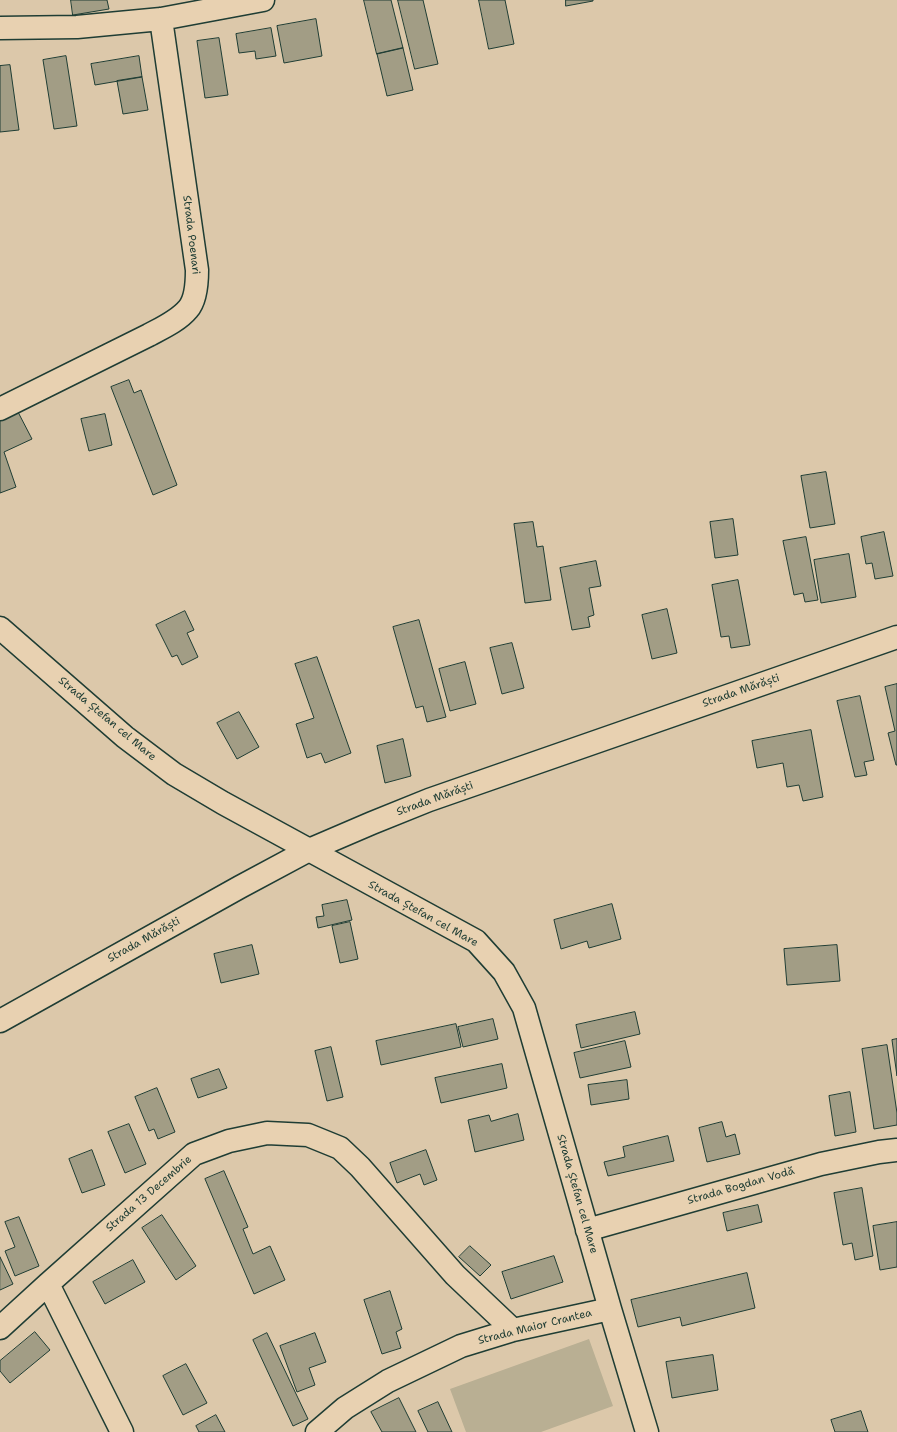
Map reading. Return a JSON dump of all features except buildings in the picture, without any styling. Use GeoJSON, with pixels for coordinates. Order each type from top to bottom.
{"type":"FeatureCollection","features":[{"type":"Feature","properties":{"kind":"street"},"geometry":{"type":"LineString","coordinates":[[0,28],[77,27],[161,19],[264,0]]}},
{"type":"Feature","properties":{"kind":"street","name":"Strada Poenari"},"geometry":{"type":"LineString","coordinates":[[0,409],[149,336],[171,324],[189,309],[196,288],[197,270],[161,19]]}},
{"type":"Feature","properties":{"kind":"street","name":"Strada Ștefan cel Mare"},"geometry":{"type":"LineString","coordinates":[[0,628],[125,737],[174,774],[223,804],[476,941],[504,972],[524,1008],[587,1230],[647,1432]]}},
{"type":"Feature","properties":{"kind":"street","name":"Strada Mărăști"},"geometry":{"type":"LineString","coordinates":[[0,1021],[240,886],[309,850],[372,823],[429,800],[897,637]]}},
{"type":"Feature","properties":{"kind":"street","name":"Strada 13 Decembrie"},"geometry":{"type":"LineString","coordinates":[[0,1328],[194,1154],[229,1141],[267,1133],[308,1135],[340,1148],[360,1167],[454,1275],[513,1330]]}},
{"type":"Feature","properties":{"kind":"street","name":"Strada Bogdan Vodă"},"geometry":{"type":"LineString","coordinates":[[587,1230],[821,1164],[879,1152],[897,1150]]}},
{"type":"Feature","properties":{"kind":"street"},"geometry":{"type":"LineString","coordinates":[[48,1284],[122,1432]]}},
{"type":"Feature","properties":{"kind":"street","name":"Strada Maior Crantea"},"geometry":{"type":"LineString","coordinates":[[317,1432],[345,1408],[388,1381],[461,1346],[513,1330],[610,1309]]}},
{"type":"Feature","properties":{"kind":"shaded area"},"geometry":{"type":"Polygon","coordinates":[[[589,1339],[613,1406],[541,1432],[466,1432],[450,1389],[589,1339]]]}}]}
